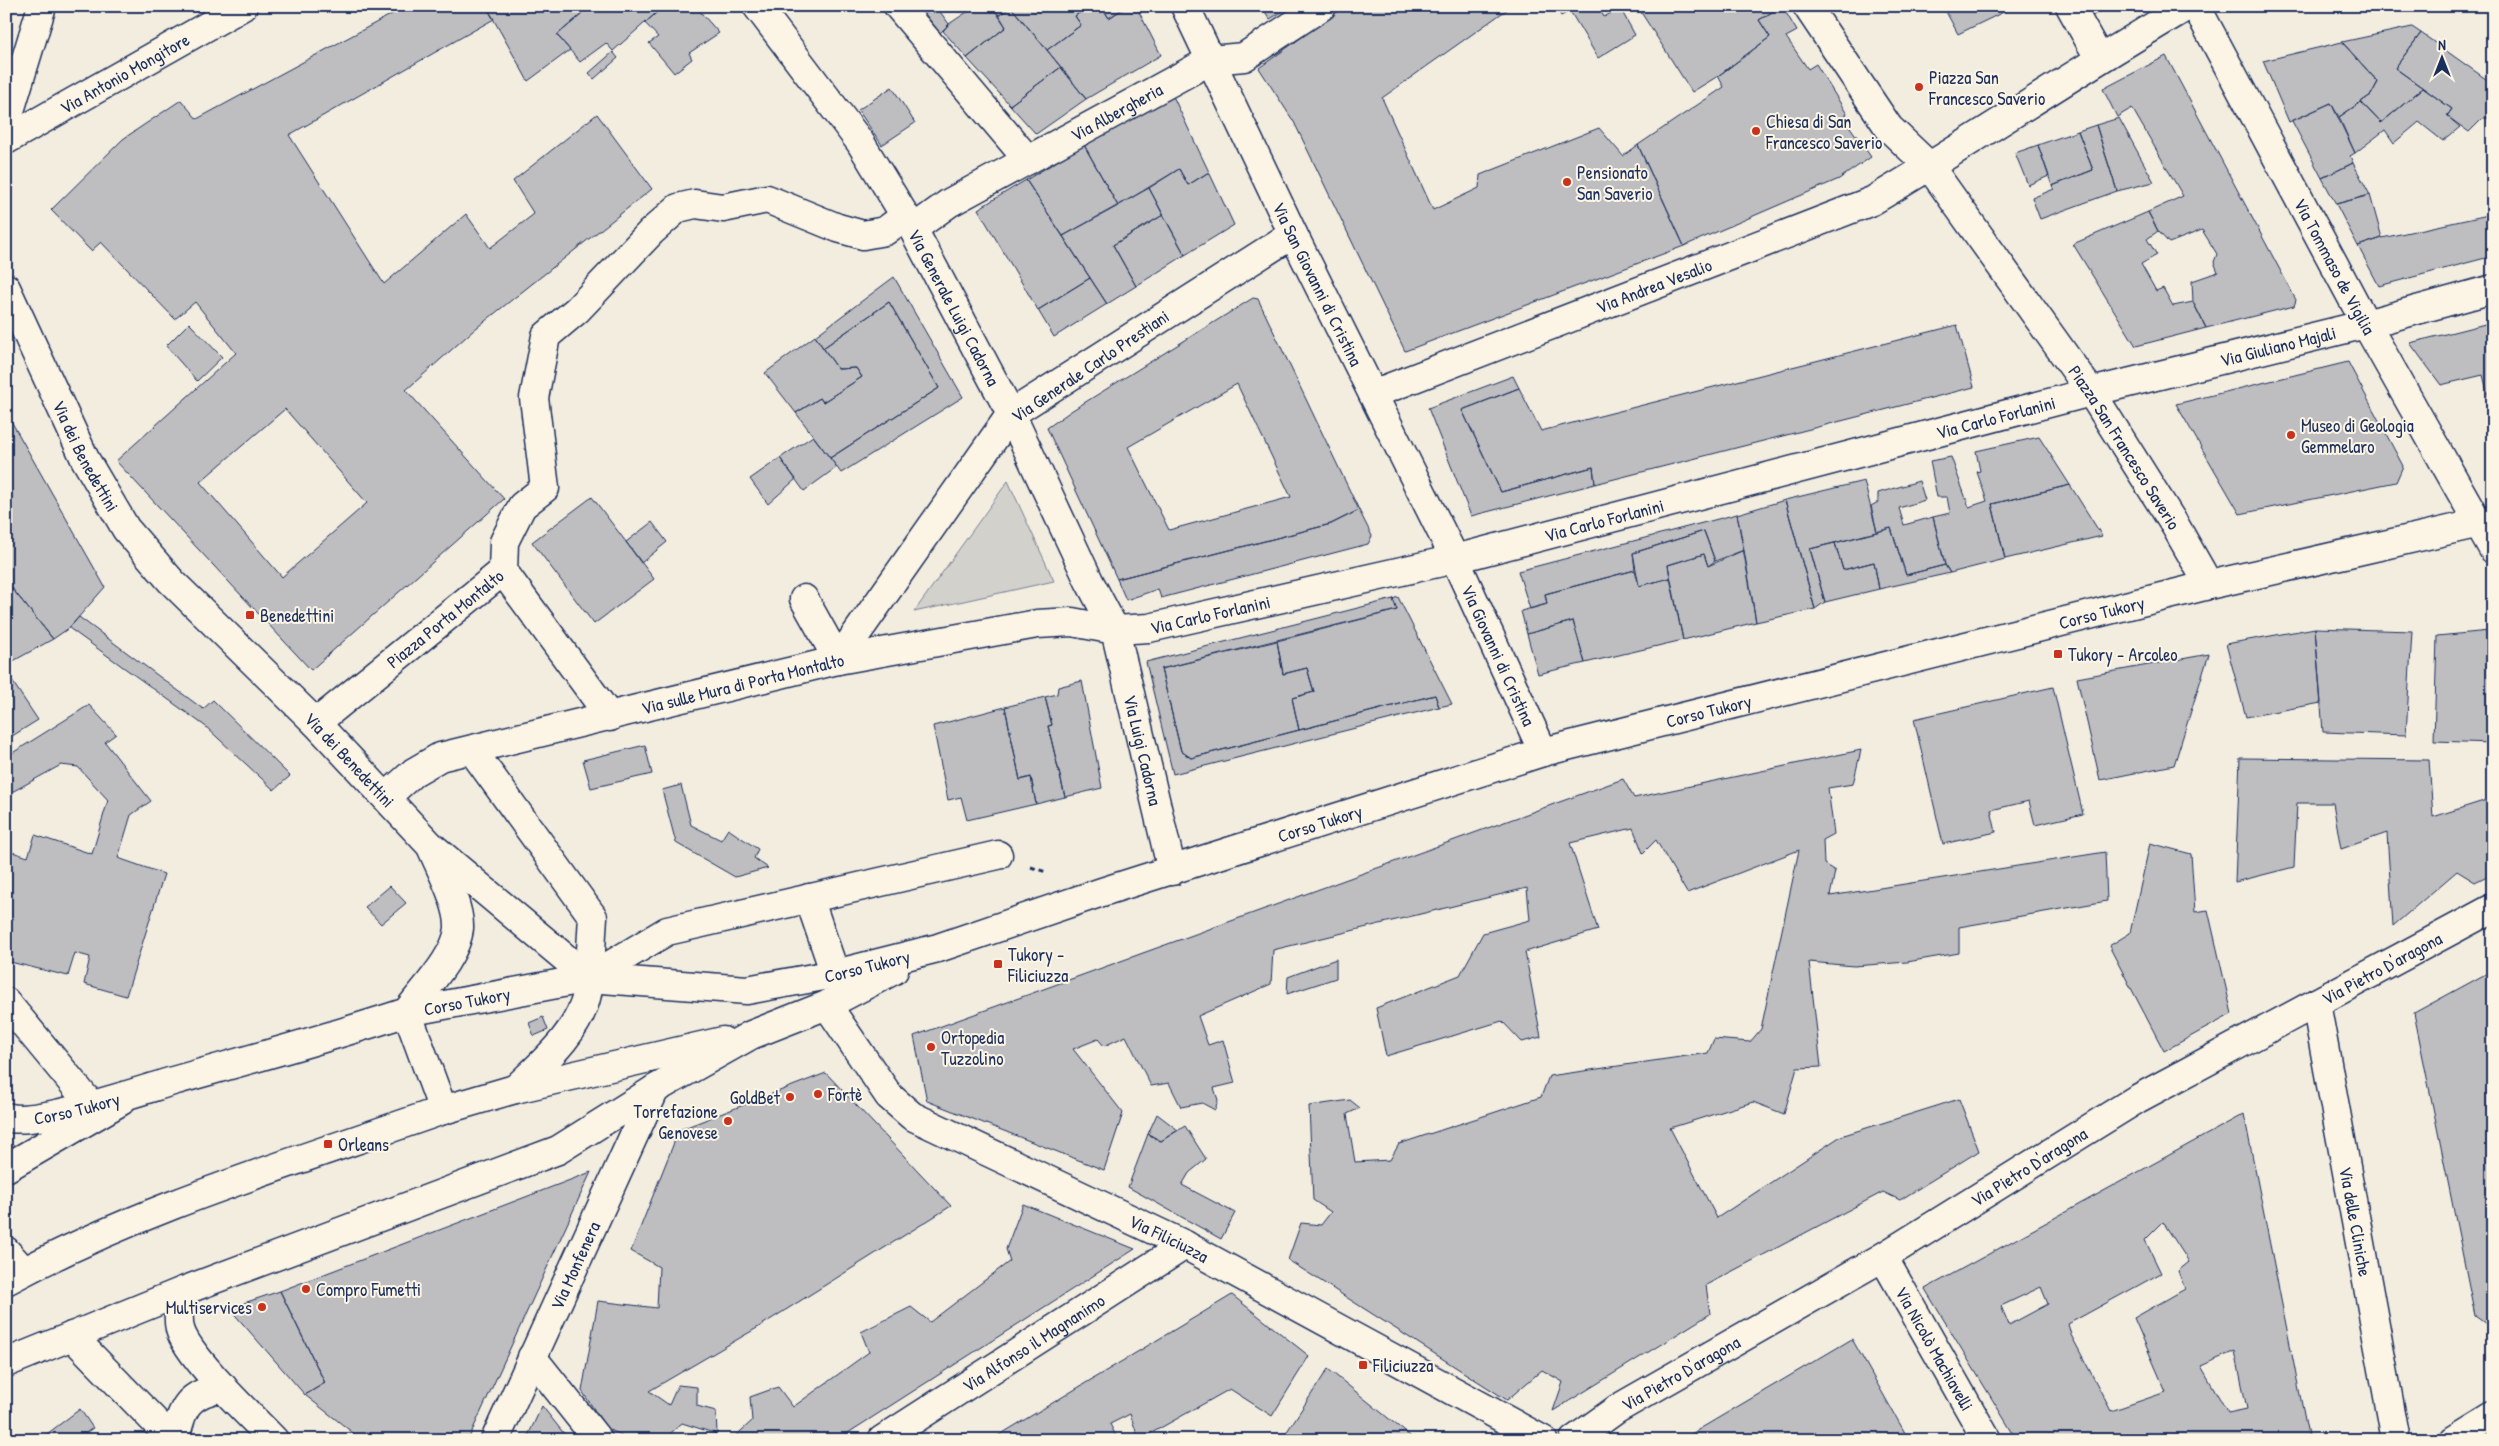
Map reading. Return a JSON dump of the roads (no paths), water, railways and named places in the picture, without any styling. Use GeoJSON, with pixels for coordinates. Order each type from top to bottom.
{"type":"FeatureCollection","features":[{"type":"Feature","properties":{"kind":"street"},"geometry":{"type":"LineString","coordinates":[[6,124],[42,6]]}},
{"type":"Feature","properties":{"kind":"street","name":"Via Antonio Mongitore"},"geometry":{"type":"LineString","coordinates":[[6,140],[205,15],[243,6]]}},
{"type":"Feature","properties":{"kind":"street","name":"Via Generale Luigi Cadorna"},"geometry":{"type":"LineString","coordinates":[[756,6],[860,142],[909,222],[1011,414],[1089,581],[1115,630]]}},
{"type":"Feature","properties":{"kind":"street"},"geometry":{"type":"LineString","coordinates":[[898,6],[1028,160]]}},
{"type":"Feature","properties":{"kind":"street","name":"Via San Giovanni di Cristina"},"geometry":{"type":"LineString","coordinates":[[1185,6],[1293,234],[1455,559]]}},
{"type":"Feature","properties":{"kind":"street","name":"Via Albergheria"},"geometry":{"type":"LineString","coordinates":[[503,570],[504,542],[522,506],[545,488],[534,398],[546,336],[577,310],[650,232],[678,208],[695,204],[723,208],[766,199],[838,228],[863,235],[885,231],[949,203],[1210,60],[1244,57],[1322,6]]}},
{"type":"Feature","properties":{"kind":"street","name":"Piazza San Francesco Saverio"},"geometry":{"type":"LineString","coordinates":[[1806,6],[1889,128],[1930,167],[2091,392],[2176,527],[2209,585]]}},
{"type":"Feature","properties":{"kind":"street"},"geometry":{"type":"LineString","coordinates":[[2070,6],[2099,58]]}},
{"type":"Feature","properties":{"kind":"street","name":"Via Andrea Vesalio"},"geometry":{"type":"LineString","coordinates":[[1373,394],[1872,201],[1930,167],[2099,58],[2188,6]]}},
{"type":"Feature","properties":{"kind":"street","name":"Via Tommaso de Vigilia"},"geometry":{"type":"LineString","coordinates":[[2196,6],[2366,324],[2485,522],[2493,549]]}},
{"type":"Feature","properties":{"kind":"street","name":"Via Generale Carlo Prestiani"},"geometry":{"type":"LineString","coordinates":[[838,660],[1011,414],[1293,234]]}},
{"type":"Feature","properties":{"kind":"street","name":"Via dei Benedettini"},"geometry":{"type":"LineString","coordinates":[[6,288],[85,459],[126,529],[171,581],[316,724],[430,845],[588,978]]}},
{"type":"Feature","properties":{"kind":"street","name":"Via Giuliano Majali"},"geometry":{"type":"LineString","coordinates":[[2091,392],[2366,324],[2493,290]]}},
{"type":"Feature","properties":{"kind":"street","name":"Via Carlo Forlanini"},"geometry":{"type":"LineString","coordinates":[[1115,630],[1149,628],[1455,559],[2091,392]]}},
{"type":"Feature","properties":{"kind":"street","name":"Corso Tukory"},"geometry":{"type":"LineString","coordinates":[[6,1117],[13,1119],[40,1117],[91,1105],[407,1012],[588,978],[748,990],[835,974],[938,948],[1543,752],[2209,585],[2485,522]]}},
{"type":"Feature","properties":{"kind":"street","name":"Via Giovanni di Cristina"},"geometry":{"type":"LineString","coordinates":[[1455,559],[1543,752]]}},
{"type":"Feature","properties":{"kind":"street","name":"Piazza Porta Montalto"},"geometry":{"type":"LineString","coordinates":[[316,724],[503,570],[610,717]]}},
{"type":"Feature","properties":{"kind":"street"},"geometry":{"type":"LineString","coordinates":[[804,599],[838,660]]}},
{"type":"Feature","properties":{"kind":"street","name":"Via sulle Mura di Porta Montalto"},"geometry":{"type":"LineString","coordinates":[[386,797],[414,772],[440,757],[838,660],[1037,624],[1072,622],[1115,630]]}},
{"type":"Feature","properties":{"kind":"street","name":"Via Luigi Cadorna"},"geometry":{"type":"LineString","coordinates":[[1115,630],[1172,871]]}},
{"type":"Feature","properties":{"kind":"street"},"geometry":{"type":"LineString","coordinates":[[472,750],[593,917],[586,996],[581,1011],[550,1056],[515,1089]]}},
{"type":"Feature","properties":{"kind":"street"},"geometry":{"type":"LineString","coordinates":[[430,845],[453,900],[459,928],[451,954],[407,1012],[443,1110]]}},
{"type":"Feature","properties":{"kind":"street"},"geometry":{"type":"LineString","coordinates":[[588,978],[668,931],[998,855]]}},
{"type":"Feature","properties":{"kind":"street"},"geometry":{"type":"LineString","coordinates":[[810,898],[835,974]]}},
{"type":"Feature","properties":{"kind":"street","name":"Via Pietro D'aragona"},"geometry":{"type":"LineString","coordinates":[[1574,1440],[1617,1410],[1883,1257],[2137,1099],[2493,908]]}},
{"type":"Feature","properties":{"kind":"street","name":"Corso Tukory"},"geometry":{"type":"LineString","coordinates":[[6,1363],[183,1291],[558,1150],[655,1089],[751,1035],[827,1005],[938,948]]}},
{"type":"Feature","properties":{"kind":"street"},"geometry":{"type":"LineString","coordinates":[[6,1002],[91,1105]]}},
{"type":"Feature","properties":{"kind":"street","name":"Via delle Cliniche"},"geometry":{"type":"LineString","coordinates":[[2316,1003],[2396,1440]]}},
{"type":"Feature","properties":{"kind":"street","name":"Via Filiciuzza"},"geometry":{"type":"LineString","coordinates":[[827,1005],[890,1096],[912,1116],[1185,1245],[1543,1440]]}},
{"type":"Feature","properties":{"kind":"street","name":"Corso Tukory"},"geometry":{"type":"LineString","coordinates":[[15,1276],[88,1240],[170,1206],[443,1110],[515,1089],[751,1035]]}},
{"type":"Feature","properties":{"kind":"street","name":"Via Monfenera"},"geometry":{"type":"LineString","coordinates":[[494,1440],[655,1089]]}},
{"type":"Feature","properties":{"kind":"street"},"geometry":{"type":"LineString","coordinates":[[6,1168],[137,1092]]}},
{"type":"Feature","properties":{"kind":"street","name":"Via Alfonso il Magnanimo"},"geometry":{"type":"LineString","coordinates":[[882,1440],[1185,1245]]}},
{"type":"Feature","properties":{"kind":"street"},"geometry":{"type":"LineString","coordinates":[[6,1251],[15,1276]]}},
{"type":"Feature","properties":{"kind":"street","name":"Via Nicolò Machiavelli"},"geometry":{"type":"LineString","coordinates":[[1883,1257],[1987,1440]]}},
{"type":"Feature","properties":{"kind":"street"},"geometry":{"type":"LineString","coordinates":[[183,1291],[178,1311],[180,1331],[198,1359],[274,1440]]}},
{"type":"Feature","properties":{"kind":"street"},"geometry":{"type":"LineString","coordinates":[[72,1336],[174,1440]]}},
{"type":"Feature","properties":{"kind":"street"},"geometry":{"type":"LineString","coordinates":[[532,1357],[598,1440]]}},
{"type":"Feature","properties":{"kind":"street"},"geometry":{"type":"LineString","coordinates":[[174,1440],[180,1416],[187,1405],[202,1391],[224,1387]]}},
{"type":"Feature","properties":{"kind":"street"},"geometry":{"type":"LineString","coordinates":[[2454,1440],[2493,1416]]}},
{"type":"Feature","properties":{"kind":"place","name":"Piazza San Francesco Saverio"},"geometry":{"type":"Point","coordinates":[1919,87]}},
{"type":"Feature","properties":{"kind":"place","name":"Chiesa di San Francesco Saverio"},"geometry":{"type":"Point","coordinates":[1756,131]}},
{"type":"Feature","properties":{"kind":"place","name":"Pensionato San Saverio"},"geometry":{"type":"Point","coordinates":[1567,182]}},
{"type":"Feature","properties":{"kind":"place","name":"Museo di Geologia Gemmelaro"},"geometry":{"type":"Point","coordinates":[2291,435]}},
{"type":"Feature","properties":{"kind":"place","name":"Benedettini"},"geometry":{"type":"Point","coordinates":[250,615]}},
{"type":"Feature","properties":{"kind":"place","name":"Tukory - Arcoleo"},"geometry":{"type":"Point","coordinates":[2058,654]}},
{"type":"Feature","properties":{"kind":"place","name":"Tukory - Filiciuzza"},"geometry":{"type":"Point","coordinates":[998,964]}},
{"type":"Feature","properties":{"kind":"place","name":"Ortopedia Tuzzolino"},"geometry":{"type":"Point","coordinates":[931,1047]}},
{"type":"Feature","properties":{"kind":"place","name":"Fortè"},"geometry":{"type":"Point","coordinates":[818,1094]}},
{"type":"Feature","properties":{"kind":"place","name":"GoldBet"},"geometry":{"type":"Point","coordinates":[790,1097]}},
{"type":"Feature","properties":{"kind":"place","name":"Torrefazione Genovese"},"geometry":{"type":"Point","coordinates":[728,1121]}},
{"type":"Feature","properties":{"kind":"place","name":"Orleans"},"geometry":{"type":"Point","coordinates":[328,1144]}},
{"type":"Feature","properties":{"kind":"place","name":"Compro Fumetti"},"geometry":{"type":"Point","coordinates":[306,1289]}},
{"type":"Feature","properties":{"kind":"place","name":"Multiservices"},"geometry":{"type":"Point","coordinates":[262,1307]}},
{"type":"Feature","properties":{"kind":"place","name":"Filiciuzza"},"geometry":{"type":"Point","coordinates":[1363,1365]}}]}
